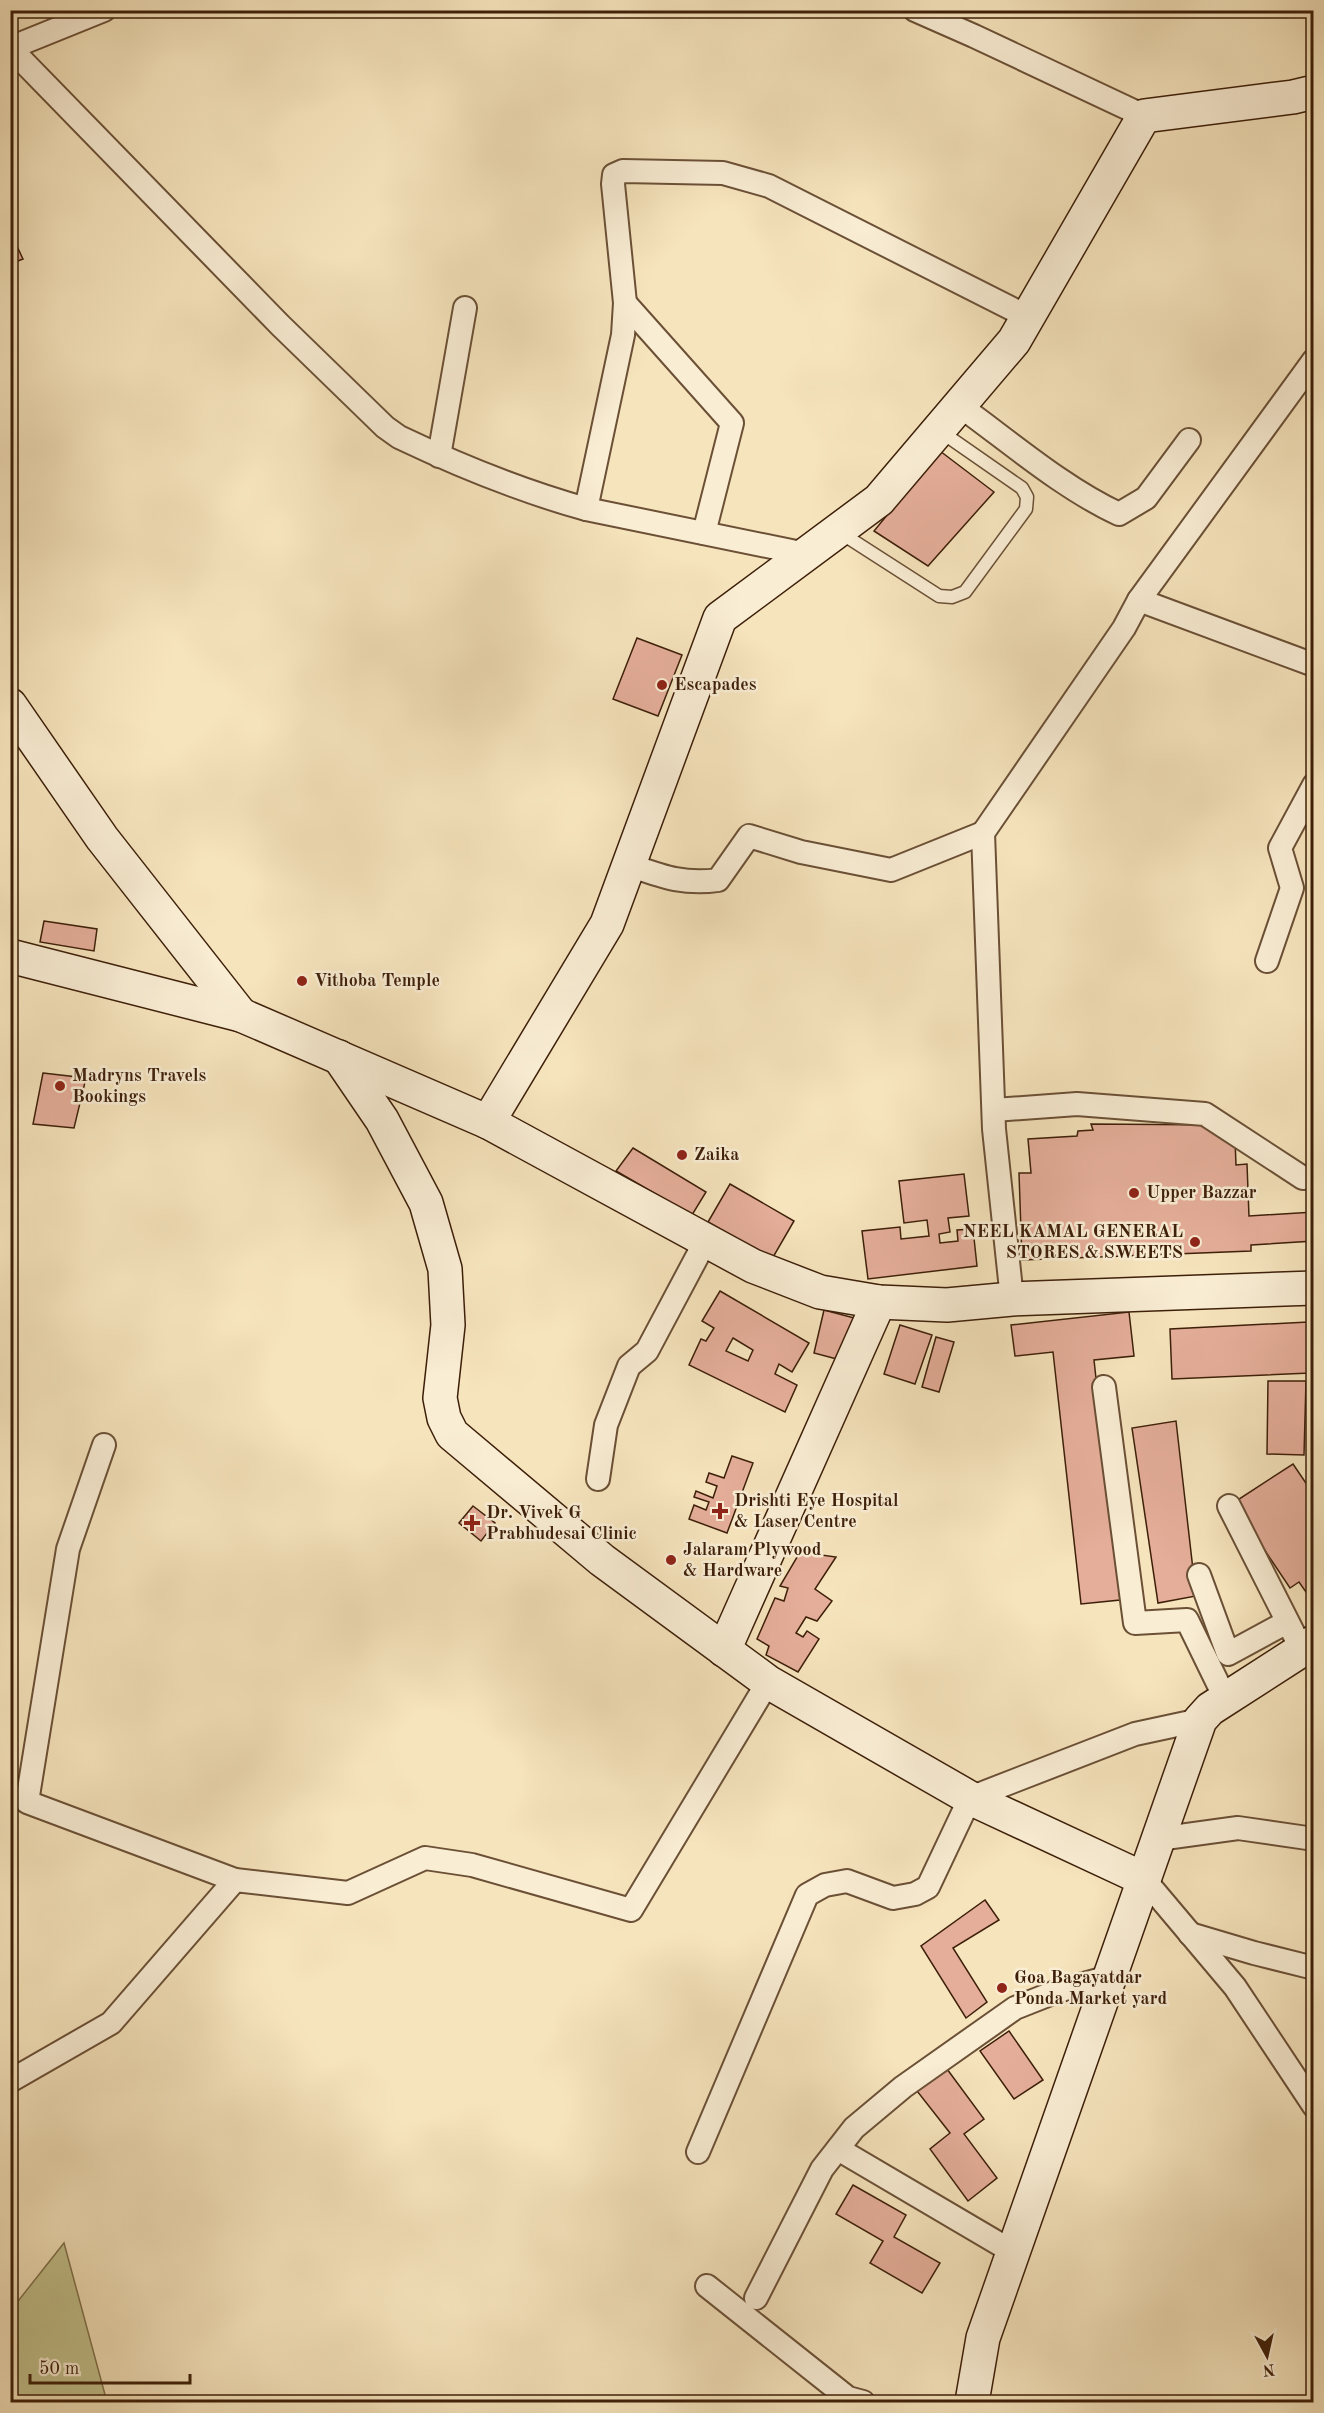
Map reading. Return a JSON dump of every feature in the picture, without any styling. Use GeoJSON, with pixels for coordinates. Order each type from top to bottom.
{"type":"FeatureCollection","features":[{"type":"Feature","properties":{"kind":"street"},"geometry":{"type":"LineString","coordinates":[[104,10],[10,48],[280,325],[385,427],[399,437],[439,456],[522,490],[586,509],[806,554]]}},
{"type":"Feature","properties":{"kind":"street"},"geometry":{"type":"LineString","coordinates":[[915,10],[1144,116],[1293,97],[1314,92]]}},
{"type":"Feature","properties":{"kind":"street"},"geometry":{"type":"LineString","coordinates":[[488,1122],[607,924],[720,618],[879,500],[960,406],[1014,341],[1144,116]]}},
{"type":"Feature","properties":{"kind":"street"},"geometry":{"type":"LineString","coordinates":[[586,509],[621,345],[625,303],[613,184],[614,175],[623,171],[723,173],[769,186],[1028,317]]}},
{"type":"Feature","properties":{"kind":"street"},"geometry":{"type":"LineString","coordinates":[[625,303],[732,423],[704,533]]}},
{"type":"Feature","properties":{"kind":"street"},"geometry":{"type":"LineString","coordinates":[[439,456],[465,308]]}},
{"type":"Feature","properties":{"kind":"street"},"geometry":{"type":"LineString","coordinates":[[629,865],[673,881],[701,883],[718,880],[749,836],[801,852],[891,870],[983,833],[1124,628],[1139,600],[1314,360]]}},
{"type":"Feature","properties":{"kind":"street"},"geometry":{"type":"LineString","coordinates":[[960,406],[1099,505],[1119,514],[1146,498],[1189,440]]}},
{"type":"Feature","properties":{"kind":"street"},"geometry":{"type":"LineString","coordinates":[[1139,600],[1314,665]]}},
{"type":"Feature","properties":{"kind":"street"},"geometry":{"type":"LineString","coordinates":[[10,705],[102,838],[241,1015]]}},
{"type":"Feature","properties":{"kind":"street"},"geometry":{"type":"LineString","coordinates":[[1267,961],[1292,888],[1280,848],[1314,784]]}},
{"type":"Feature","properties":{"kind":"street"},"geometry":{"type":"LineString","coordinates":[[983,833],[993,1110],[1012,1299]]}},
{"type":"Feature","properties":{"kind":"street"},"geometry":{"type":"LineString","coordinates":[[13,958],[241,1015],[488,1122],[753,1266],[820,1292],[879,1302],[947,1305],[1012,1299],[1314,1288]]}},
{"type":"Feature","properties":{"kind":"street"},"geometry":{"type":"LineString","coordinates":[[339,1057],[382,1120],[426,1203],[445,1269],[448,1325],[440,1398],[444,1418],[452,1434],[602,1560],[768,1682],[970,1798],[1144,1879],[1235,1987],[1314,2106]]}},
{"type":"Feature","properties":{"kind":"street"},"geometry":{"type":"LineString","coordinates":[[993,1110],[1077,1104],[1205,1114],[1303,1178]]}},
{"type":"Feature","properties":{"kind":"street"},"geometry":{"type":"LineString","coordinates":[[598,1479],[606,1425],[629,1366],[647,1351],[706,1240]]}},
{"type":"Feature","properties":{"kind":"street"},"geometry":{"type":"LineString","coordinates":[[724,1650],[879,1302]]}},
{"type":"Feature","properties":{"kind":"street"},"geometry":{"type":"LineString","coordinates":[[1104,1388],[1135,1623],[1187,1620],[1226,1700]]}},
{"type":"Feature","properties":{"kind":"street"},"geometry":{"type":"LineString","coordinates":[[104,1445],[68,1549],[27,1802],[235,1880],[348,1893],[424,1858],[472,1865],[631,1910],[768,1682]]}},
{"type":"Feature","properties":{"kind":"street"},"geometry":{"type":"LineString","coordinates":[[972,2403],[984,2338],[1200,1720],[1210,1709],[1308,1646],[1287,1622],[1229,1506]]}},
{"type":"Feature","properties":{"kind":"street"},"geometry":{"type":"LineString","coordinates":[[1199,1575],[1228,1654],[1287,1622]]}},
{"type":"Feature","properties":{"kind":"street"},"geometry":{"type":"LineString","coordinates":[[698,2152],[807,1895],[825,1885],[847,1881],[892,1898],[915,1894],[928,1887],[970,1798],[1135,1734],[1200,1720]]}},
{"type":"Feature","properties":{"kind":"street"},"geometry":{"type":"LineString","coordinates":[[1158,1839],[1238,1828],[1314,1839]]}},
{"type":"Feature","properties":{"kind":"street"},"geometry":{"type":"LineString","coordinates":[[10,2081],[111,2023],[235,1880]]}},
{"type":"Feature","properties":{"kind":"street"},"geometry":{"type":"LineString","coordinates":[[1190,1934],[1314,1968]]}},
{"type":"Feature","properties":{"kind":"street"},"geometry":{"type":"LineString","coordinates":[[756,2298],[822,2169],[854,2128],[903,2086],[1015,2008],[1058,1991],[1109,1977]]}},
{"type":"Feature","properties":{"kind":"street"},"geometry":{"type":"LineString","coordinates":[[838,2149],[1013,2252]]}},
{"type":"Feature","properties":{"kind":"street"},"geometry":{"type":"LineString","coordinates":[[707,2286],[848,2398],[862,2403]]}},
{"type":"Feature","properties":{"kind":"lane"},"geometry":{"type":"LineString","coordinates":[[838,531],[939,596],[952,597],[965,592],[1013,530],[1026,509],[1027,496],[1022,488],[939,430]]}},
{"type":"Feature","properties":{"kind":"green space"},"geometry":{"type":"Polygon","coordinates":[[[64,2243],[107,2402],[11,2402],[11,2310],[64,2243]]]}},
{"type":"Feature","properties":{"kind":"building"},"geometry":{"type":"Polygon","coordinates":[[[15,242],[23,259],[10,264],[10,244],[15,242]]]}},
{"type":"Feature","properties":{"kind":"building"},"geometry":{"type":"Polygon","coordinates":[[[940,451],[994,492],[928,566],[874,531],[940,451]]]}},
{"type":"Feature","properties":{"kind":"building"},"geometry":{"type":"Polygon","coordinates":[[[637,638],[682,655],[658,716],[613,699],[637,638]]]}},
{"type":"Feature","properties":{"kind":"building"},"geometry":{"type":"Polygon","coordinates":[[[44,921],[97,929],[94,951],[40,942],[44,921]]]}},
{"type":"Feature","properties":{"kind":"building"},"geometry":{"type":"Polygon","coordinates":[[[43,1073],[86,1078],[74,1128],[33,1124],[43,1073]]]}},
{"type":"Feature","properties":{"kind":"building","name":"Upper Bazzar"},"geometry":{"type":"Polygon","coordinates":[[[1091,1124],[1221,1125],[1223,1140],[1235,1139],[1236,1165],[1247,1164],[1249,1216],[1314,1212],[1314,1241],[1251,1245],[1251,1251],[1022,1260],[1019,1173],[1031,1173],[1028,1139],[1077,1136],[1078,1131],[1093,1130],[1091,1124]]]}},
{"type":"Feature","properties":{"kind":"building"},"geometry":{"type":"Polygon","coordinates":[[[633,1148],[706,1192],[692,1215],[616,1171],[633,1148]]]}},
{"type":"Feature","properties":{"kind":"building"},"geometry":{"type":"Polygon","coordinates":[[[964,1174],[969,1216],[948,1218],[950,1232],[939,1234],[940,1243],[958,1241],[957,1230],[973,1229],[977,1266],[868,1279],[862,1231],[900,1227],[901,1239],[929,1236],[927,1220],[904,1223],[899,1181],[964,1174]]]}},
{"type":"Feature","properties":{"kind":"building"},"geometry":{"type":"Polygon","coordinates":[[[730,1184],[794,1221],[772,1259],[708,1222],[730,1184]]]}},
{"type":"Feature","properties":{"kind":"building"},"geometry":{"type":"Polygon","coordinates":[[[720,1291],[809,1343],[792,1372],[779,1364],[775,1374],[797,1385],[785,1412],[689,1365],[701,1339],[706,1341],[714,1328],[702,1321],[720,1291]],[[733,1338],[726,1351],[748,1361],[753,1350],[733,1338]]]}},
{"type":"Feature","properties":{"kind":"building"},"geometry":{"type":"Polygon","coordinates":[[[824,1310],[858,1319],[848,1362],[814,1353],[824,1310]]]}},
{"type":"Feature","properties":{"kind":"building"},"geometry":{"type":"Polygon","coordinates":[[[1129,1312],[1134,1356],[1094,1360],[1120,1600],[1081,1604],[1053,1352],[1015,1356],[1011,1325],[1129,1312]]]}},
{"type":"Feature","properties":{"kind":"building"},"geometry":{"type":"Polygon","coordinates":[[[1308,1322],[1310,1373],[1172,1379],[1170,1329],[1308,1322]]]}},
{"type":"Feature","properties":{"kind":"building"},"geometry":{"type":"Polygon","coordinates":[[[900,1325],[932,1335],[915,1384],[884,1374],[900,1325]]]}},
{"type":"Feature","properties":{"kind":"building"},"geometry":{"type":"Polygon","coordinates":[[[936,1337],[954,1342],[939,1392],[922,1387],[936,1337]]]}},
{"type":"Feature","properties":{"kind":"building"},"geometry":{"type":"Polygon","coordinates":[[[1268,1381],[1306,1381],[1304,1455],[1267,1454],[1268,1381]]]}},
{"type":"Feature","properties":{"kind":"building"},"geometry":{"type":"Polygon","coordinates":[[[1176,1421],[1196,1596],[1158,1603],[1132,1428],[1176,1421]]]}},
{"type":"Feature","properties":{"kind":"building"},"geometry":{"type":"Polygon","coordinates":[[[732,1456],[753,1463],[727,1533],[689,1519],[694,1505],[706,1510],[709,1502],[694,1497],[696,1491],[713,1498],[717,1486],[706,1482],[709,1473],[724,1478],[732,1456]]]}},
{"type":"Feature","properties":{"kind":"building"},"geometry":{"type":"Polygon","coordinates":[[[1293,1464],[1314,1495],[1313,1602],[1299,1582],[1290,1588],[1233,1503],[1293,1464]]]}},
{"type":"Feature","properties":{"kind":"building"},"geometry":{"type":"Polygon","coordinates":[[[473,1506],[495,1523],[481,1541],[459,1523],[473,1506]]]}},
{"type":"Feature","properties":{"kind":"building"},"geometry":{"type":"Polygon","coordinates":[[[800,1552],[836,1557],[815,1589],[832,1601],[817,1621],[806,1617],[796,1633],[803,1637],[807,1631],[819,1639],[798,1672],[766,1655],[769,1646],[757,1639],[775,1598],[784,1601],[788,1588],[780,1586],[800,1552]]]}},
{"type":"Feature","properties":{"kind":"building"},"geometry":{"type":"Polygon","coordinates":[[[985,1900],[999,1920],[953,1948],[987,2002],[966,2018],[921,1946],[985,1900]]]}},
{"type":"Feature","properties":{"kind":"building"},"geometry":{"type":"Polygon","coordinates":[[[1009,2031],[1043,2080],[1014,2099],[980,2051],[1009,2031]]]}},
{"type":"Feature","properties":{"kind":"building"},"geometry":{"type":"Polygon","coordinates":[[[947,2069],[984,2119],[964,2134],[997,2178],[968,2201],[930,2149],[950,2133],[917,2091],[947,2069]]]}},
{"type":"Feature","properties":{"kind":"building"},"geometry":{"type":"Polygon","coordinates":[[[853,2185],[906,2215],[894,2237],[940,2263],[922,2293],[870,2263],[883,2241],[836,2214],[853,2185]]]}},
{"type":"Feature","properties":{"kind":"place","name":"Escapades"},"geometry":{"type":"Point","coordinates":[662,685]}},
{"type":"Feature","properties":{"kind":"place","name":"Vithoba Temple"},"geometry":{"type":"Point","coordinates":[302,981]}},
{"type":"Feature","properties":{"kind":"place","name":"Madryns Travels Bookings"},"geometry":{"type":"Point","coordinates":[60,1086]}},
{"type":"Feature","properties":{"kind":"place","name":"Zaika"},"geometry":{"type":"Point","coordinates":[682,1155]}},
{"type":"Feature","properties":{"kind":"place","name":"Upper Bazzar"},"geometry":{"type":"Point","coordinates":[1134,1193]}},
{"type":"Feature","properties":{"kind":"place","name":"NEEL KAMAL GENERAL STORES & SWEETS"},"geometry":{"type":"Point","coordinates":[1195,1242]}},
{"type":"Feature","properties":{"kind":"place","name":"Drishti Eye Hospital & Laser Centre"},"geometry":{"type":"Point","coordinates":[720,1511]}},
{"type":"Feature","properties":{"kind":"place","name":"Dr. Vivek G Prabhudesai Clinic"},"geometry":{"type":"Point","coordinates":[472,1523]}},
{"type":"Feature","properties":{"kind":"place","name":"Jalaram Plywood & Hardware"},"geometry":{"type":"Point","coordinates":[671,1560]}},
{"type":"Feature","properties":{"kind":"place","name":"Goa Bagayatdar Ponda Market yard"},"geometry":{"type":"Point","coordinates":[1002,1988]}}]}
